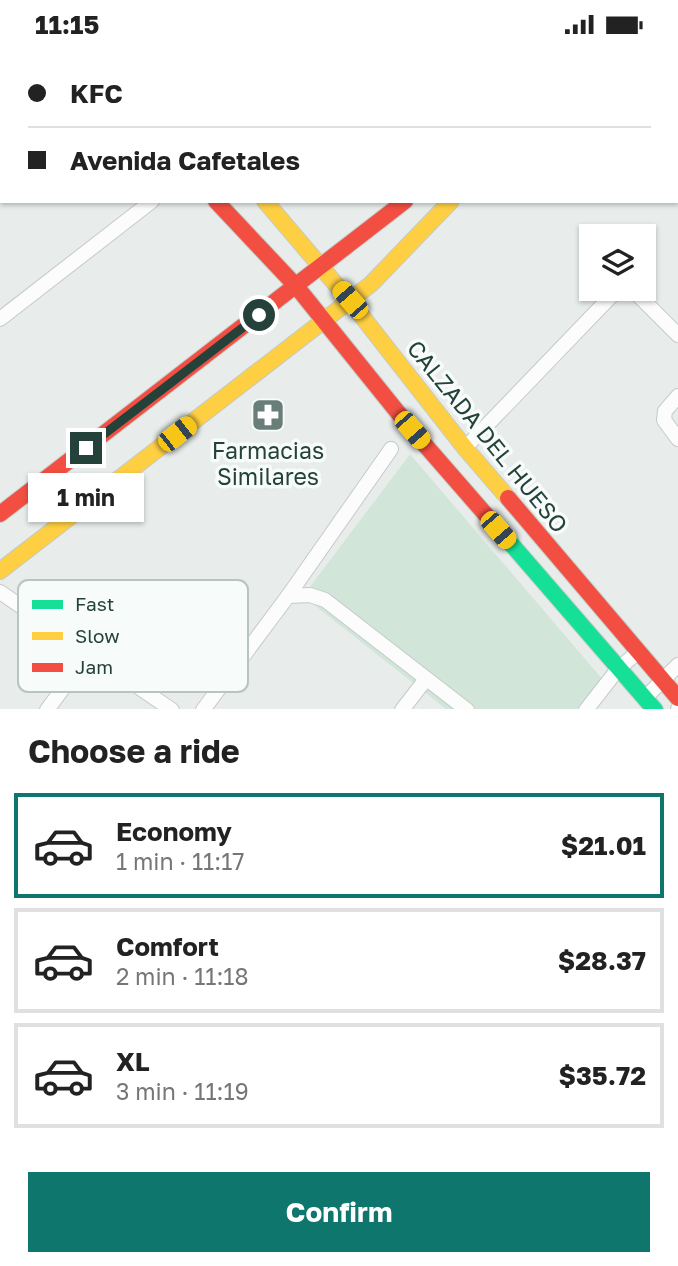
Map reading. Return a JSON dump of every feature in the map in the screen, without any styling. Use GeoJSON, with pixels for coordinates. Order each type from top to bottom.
{"type":"FeatureCollection","features":[{"type":"Feature","properties":{"kind":"main road"},"geometry":{"type":"LineString","coordinates":[[218,203],[296,286],[412,430],[650,704]]}},
{"type":"Feature","properties":{"kind":"main road","name":"CALZADA DEL HUESO"},"geometry":{"type":"LineString","coordinates":[[267,203],[350,300],[465,448],[678,698]]}},
{"type":"Feature","properties":{"kind":"main road"},"geometry":{"type":"LineString","coordinates":[[0,514],[402,203]]}},
{"type":"Feature","properties":{"kind":"main road"},"geometry":{"type":"LineString","coordinates":[[0,571],[371,284],[449,203]]}},
{"type":"Feature","properties":{"kind":"street"},"geometry":{"type":"LineString","coordinates":[[0,319],[149,203]]}},
{"type":"Feature","properties":{"kind":"street"},"geometry":{"type":"LineString","coordinates":[[465,448],[606,301]]}},
{"type":"Feature","properties":{"kind":"street"},"geometry":{"type":"LineString","coordinates":[[644,301],[678,335]]}},
{"type":"Feature","properties":{"kind":"street"},"geometry":{"type":"LineString","coordinates":[[678,396],[665,411],[664,420],[678,439]]}},
{"type":"Feature","properties":{"kind":"street"},"geometry":{"type":"LineString","coordinates":[[248,649],[391,449]]}},
{"type":"Feature","properties":{"kind":"street"},"geometry":{"type":"LineString","coordinates":[[0,592],[18,604]]}},
{"type":"Feature","properties":{"kind":"street"},"geometry":{"type":"LineString","coordinates":[[288,596],[310,595],[325,600],[467,709]]}},
{"type":"Feature","properties":{"kind":"street"},"geometry":{"type":"LineString","coordinates":[[586,709],[618,669],[638,652]]}},
{"type":"Feature","properties":{"kind":"street"},"geometry":{"type":"LineString","coordinates":[[650,704],[663,680],[678,665]]}},
{"type":"Feature","properties":{"kind":"street"},"geometry":{"type":"LineString","coordinates":[[402,709],[426,679]]}},
{"type":"Feature","properties":{"kind":"street"},"geometry":{"type":"LineString","coordinates":[[47,709],[60,692]]}},
{"type":"Feature","properties":{"kind":"street"},"geometry":{"type":"LineString","coordinates":[[147,692],[172,709]]}},
{"type":"Feature","properties":{"kind":"street"},"geometry":{"type":"LineString","coordinates":[[203,709],[216,692]]}},
{"type":"Feature","properties":{"kind":"green space"},"geometry":{"type":"Polygon","coordinates":[[[410,454],[604,681],[580,709],[446,709],[303,596],[410,454]]]}},
{"type":"Feature","properties":{"kind":"traffic: fast"},"geometry":{"type":"LineString","coordinates":[[500,531],[654,709]]}},
{"type":"Feature","properties":{"kind":"traffic: slow"},"geometry":{"type":"LineString","coordinates":[[267,203],[350,301],[465,448],[508,498]]}},
{"type":"Feature","properties":{"kind":"traffic: slow"},"geometry":{"type":"LineString","coordinates":[[0,571],[371,284],[449,203]]}},
{"type":"Feature","properties":{"kind":"traffic: jam"},"geometry":{"type":"LineString","coordinates":[[218,203],[296,286],[412,430],[500,531]]}},
{"type":"Feature","properties":{"kind":"traffic: jam"},"geometry":{"type":"LineString","coordinates":[[0,514],[402,203]]}},
{"type":"Feature","properties":{"kind":"traffic: jam"},"geometry":{"type":"LineString","coordinates":[[508,498],[678,698]]}},
{"type":"Feature","properties":{"kind":"place","name":"Farmacias Similares"},"geometry":{"type":"Point","coordinates":[268,415]}},
{"type":"Feature","properties":{"kind":"route"},"geometry":{"type":"LineString","coordinates":[[86,448],[259,315]]}}]}
